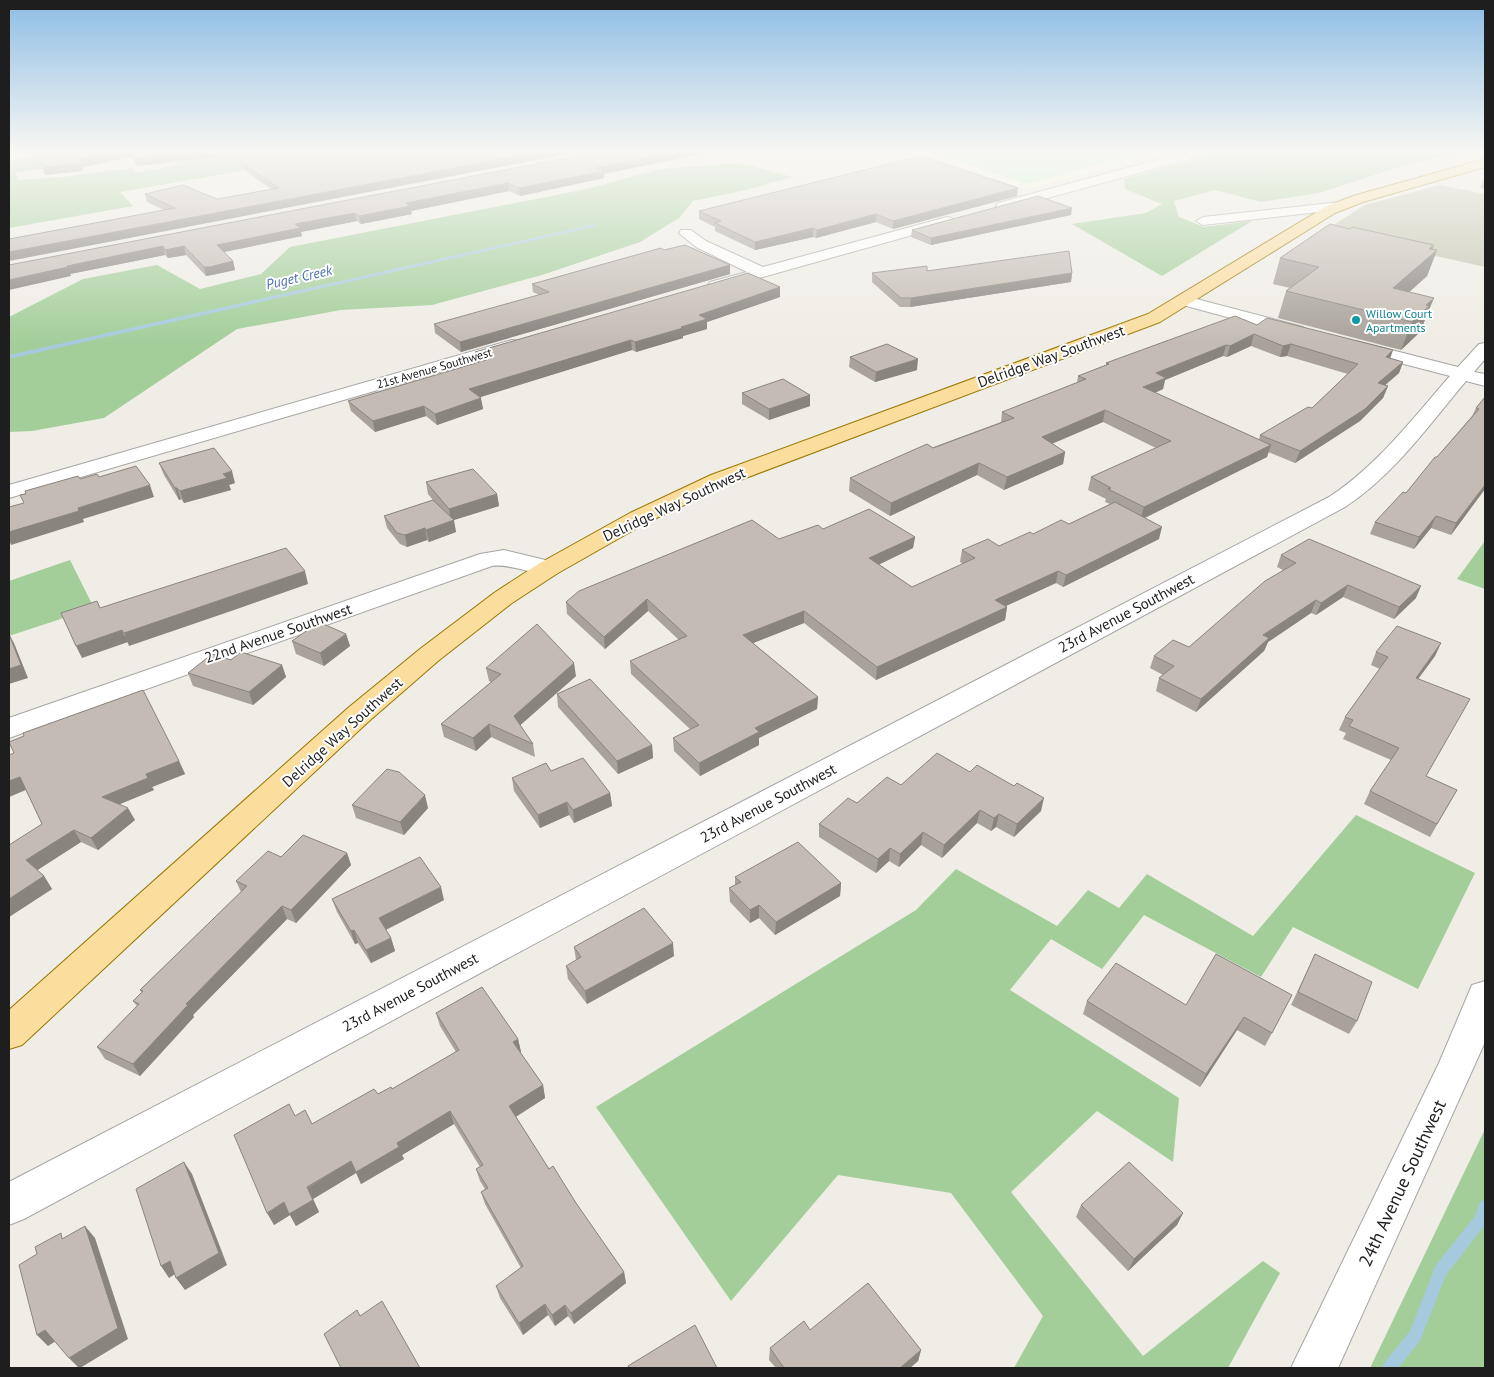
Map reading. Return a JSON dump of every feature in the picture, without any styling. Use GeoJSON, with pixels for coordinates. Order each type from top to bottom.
{"type":"FeatureCollection","features":[{"type":"Feature","properties":{"kind":"main road","name":"Delridge Way Southwest"},"geometry":{"type":"LineString","coordinates":[[9,1033],[394,685],[429,655],[503,598],[549,568],[638,518],[720,480],[1154,318],[1185,301],[1324,214]]}},
{"type":"Feature","properties":{"kind":"street"},"geometry":{"type":"LineString","coordinates":[[1203,221],[1265,214]]}},
{"type":"Feature","properties":{"kind":"street"},"geometry":{"type":"LineString","coordinates":[[704,289],[960,218]]}},
{"type":"Feature","properties":{"kind":"street"},"geometry":{"type":"LineString","coordinates":[[686,234],[701,244],[760,272]]}},
{"type":"Feature","properties":{"kind":"street"},"geometry":{"type":"LineString","coordinates":[[1185,301],[1312,334]]}},
{"type":"Feature","properties":{"kind":"street","name":"21st Avenue Southwest"},"geometry":{"type":"LineString","coordinates":[[9,492],[533,339]]}},
{"type":"Feature","properties":{"kind":"street"},"geometry":{"type":"LineString","coordinates":[[1340,342],[1474,377]]}},
{"type":"Feature","properties":{"kind":"street","name":"23rd Avenue Southwest"},"geometry":{"type":"LineString","coordinates":[[9,1204],[1337,502],[1357,489],[1474,377],[1485,348]]}},
{"type":"Feature","properties":{"kind":"street","name":"22nd Avenue Southwest"},"geometry":{"type":"LineString","coordinates":[[9,728],[488,559],[504,557],[549,568]]}},
{"type":"Feature","properties":{"kind":"street","name":"24th Avenue Southwest"},"geometry":{"type":"LineString","coordinates":[[1314,1368],[1456,1068],[1485,996]]}},
{"type":"Feature","properties":{"kind":"shaded area"},"geometry":{"type":"Polygon","coordinates":[[[1350,214],[1485,214],[1485,267],[1324,231],[1350,214]]]}},
{"type":"Feature","properties":{"kind":"green space"},"geometry":{"type":"Polygon","coordinates":[[[9,214],[86,214],[9,228],[9,214]]]}},
{"type":"Feature","properties":{"kind":"green space"},"geometry":{"type":"Polygon","coordinates":[[[458,214],[682,214],[640,242],[542,275],[432,305],[341,310],[237,329],[104,418],[32,431],[9,432],[9,317],[83,279],[157,265],[200,289],[261,274],[290,247],[458,214]]]}},
{"type":"Feature","properties":{"kind":"green space"},"geometry":{"type":"Polygon","coordinates":[[[1138,214],[1178,214],[1179,217],[1204,227],[1252,221],[1162,276],[1072,224],[1138,214]]]}},
{"type":"Feature","properties":{"kind":"green space"},"geometry":{"type":"Polygon","coordinates":[[[1485,541],[1485,589],[1457,579],[1485,541]]]}},
{"type":"Feature","properties":{"kind":"green space"},"geometry":{"type":"Polygon","coordinates":[[[70,560],[94,608],[9,636],[9,581],[70,560]]]}},
{"type":"Feature","properties":{"kind":"green space"},"geometry":{"type":"Polygon","coordinates":[[[1356,815],[1475,873],[1418,989],[1293,927],[1261,977],[1144,915],[1102,969],[1051,939],[1010,990],[1179,1098],[1173,1162],[1097,1111],[1011,1192],[1143,1356],[1263,1261],[1280,1273],[1228,1368],[1014,1368],[1043,1316],[951,1193],[838,1175],[731,1301],[596,1107],[916,910],[956,869],[1057,926],[1088,890],[1119,908],[1147,874],[1253,936],[1356,815]]]}},
{"type":"Feature","properties":{"kind":"green space"},"geometry":{"type":"Polygon","coordinates":[[[1485,1129],[1485,1368],[1370,1368],[1485,1129]]]}},
{"type":"Feature","properties":{"kind":"building"},"geometry":{"type":"Polygon","coordinates":[[[141,214],[209,214],[9,252],[9,239],[141,214]]]}},
{"type":"Feature","properties":{"kind":"building"},"geometry":{"type":"Polygon","coordinates":[[[274,214],[348,214],[295,224],[300,228],[217,245],[233,261],[210,267],[204,267],[184,246],[165,250],[163,246],[9,280],[9,265],[274,214]]]}},
{"type":"Feature","properties":{"kind":"building"},"geometry":{"type":"Polygon","coordinates":[[[706,214],[875,214],[817,230],[813,228],[755,242],[715,223],[721,221],[706,214]]]}},
{"type":"Feature","properties":{"kind":"building"},"geometry":{"type":"Polygon","coordinates":[[[877,214],[919,214],[893,221],[877,214]]]}},
{"type":"Feature","properties":{"kind":"building"},"geometry":{"type":"Polygon","coordinates":[[[970,214],[1043,214],[931,238],[912,230],[970,214]]]}},
{"type":"Feature","properties":{"kind":"building"},"geometry":{"type":"Polygon","coordinates":[[[1330,224],[1434,245],[1429,249],[1437,250],[1393,288],[1434,298],[1426,305],[1429,306],[1412,322],[1286,291],[1319,267],[1280,258],[1330,224]]]}},
{"type":"Feature","properties":{"kind":"building"},"geometry":{"type":"Polygon","coordinates":[[[685,245],[730,265],[460,342],[434,324],[549,292],[532,284],[661,248],[664,250],[685,245]]]}},
{"type":"Feature","properties":{"kind":"building"},"geometry":{"type":"Polygon","coordinates":[[[1069,251],[1072,273],[911,298],[901,298],[872,273],[927,266],[927,271],[1069,251]]]}},
{"type":"Feature","properties":{"kind":"building"},"geometry":{"type":"Polygon","coordinates":[[[748,273],[780,287],[699,315],[707,319],[681,327],[683,328],[635,342],[631,340],[469,389],[481,398],[435,414],[424,406],[373,421],[348,401],[486,360],[475,352],[748,273]]]}},
{"type":"Feature","properties":{"kind":"building"},"geometry":{"type":"Polygon","coordinates":[[[1235,316],[1257,325],[1267,318],[1393,350],[1386,357],[1403,362],[1378,383],[1388,386],[1365,409],[1300,451],[1260,435],[1308,407],[1312,408],[1358,364],[1291,344],[1283,346],[1254,334],[1230,346],[1226,345],[1156,373],[1166,378],[1143,387],[1271,445],[1144,507],[1108,489],[1111,488],[1091,477],[1171,441],[1105,410],[1042,437],[1065,452],[1007,477],[979,463],[891,503],[850,478],[927,444],[933,448],[1014,418],[1002,412],[1086,379],[1078,376],[1109,364],[1106,363],[1235,316]]]}},
{"type":"Feature","properties":{"kind":"building"},"geometry":{"type":"Polygon","coordinates":[[[887,344],[918,359],[876,372],[850,357],[887,344]]]}},
{"type":"Feature","properties":{"kind":"building"},"geometry":{"type":"Polygon","coordinates":[[[783,379],[810,395],[769,409],[742,393],[783,379]]]}},
{"type":"Feature","properties":{"kind":"building"},"geometry":{"type":"Polygon","coordinates":[[[1485,397],[1485,485],[1456,523],[1436,516],[1419,537],[1375,522],[1403,492],[1406,493],[1435,457],[1479,409],[1476,408],[1485,397]]]}},
{"type":"Feature","properties":{"kind":"building"},"geometry":{"type":"Polygon","coordinates":[[[214,448],[232,471],[223,474],[227,478],[180,491],[175,488],[159,463],[214,448]]]}},
{"type":"Feature","properties":{"kind":"building"},"geometry":{"type":"Polygon","coordinates":[[[136,466],[150,485],[78,508],[79,511],[9,532],[9,507],[24,503],[20,495],[26,494],[25,491],[78,476],[80,479],[97,474],[99,477],[136,466]]]}},
{"type":"Feature","properties":{"kind":"building"},"geometry":{"type":"Polygon","coordinates":[[[473,469],[497,494],[449,509],[426,482],[473,469]]]}},
{"type":"Feature","properties":{"kind":"building"},"geometry":{"type":"Polygon","coordinates":[[[433,500],[454,520],[405,535],[397,533],[384,516],[433,500]]]}},
{"type":"Feature","properties":{"kind":"building"},"geometry":{"type":"Polygon","coordinates":[[[1115,502],[1162,527],[1066,575],[1058,571],[995,600],[1007,607],[877,667],[804,611],[743,635],[818,697],[755,728],[759,732],[699,763],[673,738],[699,725],[630,661],[687,636],[647,599],[604,637],[566,602],[579,591],[752,520],[779,539],[818,525],[823,529],[869,509],[915,537],[869,558],[912,587],[975,558],[962,550],[988,539],[999,546],[1030,532],[1033,534],[1061,520],[1069,524],[1115,502]]]}},
{"type":"Feature","properties":{"kind":"building"},"geometry":{"type":"Polygon","coordinates":[[[1309,539],[1421,586],[1399,607],[1348,585],[1321,603],[1316,600],[1263,635],[1269,638],[1201,699],[1159,678],[1174,666],[1154,656],[1173,640],[1189,647],[1265,581],[1296,563],[1281,555],[1309,539]]]}},
{"type":"Feature","properties":{"kind":"building"},"geometry":{"type":"Polygon","coordinates":[[[286,548],[305,571],[124,633],[122,630],[76,646],[61,613],[97,601],[100,608],[286,548]]]}},
{"type":"Feature","properties":{"kind":"building"},"geometry":{"type":"Polygon","coordinates":[[[319,622],[346,634],[320,653],[292,641],[319,622]]]}},
{"type":"Feature","properties":{"kind":"building"},"geometry":{"type":"Polygon","coordinates":[[[537,624],[574,663],[514,716],[533,744],[489,724],[473,738],[441,724],[501,674],[486,668],[537,624]]]}},
{"type":"Feature","properties":{"kind":"building"},"geometry":{"type":"Polygon","coordinates":[[[1397,626],[1441,643],[1416,678],[1470,699],[1426,776],[1457,790],[1437,824],[1370,791],[1399,748],[1349,726],[1353,720],[1345,717],[1388,657],[1376,652],[1397,626]]]}},
{"type":"Feature","properties":{"kind":"building"},"geometry":{"type":"Polygon","coordinates":[[[9,634],[21,665],[9,669],[9,634]]]}},
{"type":"Feature","properties":{"kind":"building"},"geometry":{"type":"Polygon","coordinates":[[[241,652],[282,665],[249,692],[188,673],[212,654],[231,660],[241,652]]]}},
{"type":"Feature","properties":{"kind":"building"},"geometry":{"type":"Polygon","coordinates":[[[590,679],[652,745],[617,761],[557,694],[590,679]]]}},
{"type":"Feature","properties":{"kind":"building"},"geometry":{"type":"Polygon","coordinates":[[[143,690],[179,761],[146,774],[148,778],[102,797],[128,808],[91,838],[74,830],[26,860],[44,876],[9,899],[9,845],[42,824],[20,777],[9,781],[9,755],[14,753],[9,742],[24,736],[23,733],[143,690]]]}},
{"type":"Feature","properties":{"kind":"building"},"geometry":{"type":"Polygon","coordinates":[[[937,753],[970,772],[977,765],[1014,786],[1017,783],[1044,798],[1017,824],[999,814],[994,818],[980,810],[944,845],[923,832],[900,854],[890,848],[878,859],[819,824],[848,798],[857,803],[887,777],[901,785],[937,753]]]}},
{"type":"Feature","properties":{"kind":"building"},"geometry":{"type":"Polygon","coordinates":[[[583,758],[610,793],[573,810],[567,802],[538,815],[512,778],[546,763],[551,771],[583,758]]]}},
{"type":"Feature","properties":{"kind":"building"},"geometry":{"type":"Polygon","coordinates":[[[387,769],[399,772],[425,795],[400,822],[352,805],[387,769]]]}},
{"type":"Feature","properties":{"kind":"building"},"geometry":{"type":"Polygon","coordinates":[[[303,835],[347,853],[291,910],[282,906],[186,1004],[188,1005],[133,1064],[97,1047],[139,1004],[133,1001],[143,991],[140,990],[247,886],[236,881],[268,851],[281,857],[303,835]]]}},
{"type":"Feature","properties":{"kind":"building"},"geometry":{"type":"Polygon","coordinates":[[[798,842],[841,883],[776,922],[759,905],[750,910],[729,888],[741,882],[735,877],[798,842]]]}},
{"type":"Feature","properties":{"kind":"building"},"geometry":{"type":"Polygon","coordinates":[[[420,857],[441,887],[379,918],[391,938],[366,950],[354,930],[351,931],[332,899],[420,857]]]}},
{"type":"Feature","properties":{"kind":"building"},"geometry":{"type":"Polygon","coordinates":[[[644,908],[673,943],[585,991],[566,966],[581,957],[574,947],[644,908]]]}},
{"type":"Feature","properties":{"kind":"building"},"geometry":{"type":"Polygon","coordinates":[[[1216,954],[1292,995],[1272,1033],[1244,1017],[1206,1074],[1087,1001],[1116,963],[1186,1005],[1216,954]]]}},
{"type":"Feature","properties":{"kind":"building"},"geometry":{"type":"Polygon","coordinates":[[[1315,954],[1372,982],[1357,1021],[1298,992],[1315,954]]]}},
{"type":"Feature","properties":{"kind":"building"},"geometry":{"type":"Polygon","coordinates":[[[482,987],[518,1039],[513,1042],[543,1085],[509,1106],[549,1169],[553,1166],[624,1272],[571,1313],[565,1305],[552,1315],[545,1304],[519,1323],[496,1286],[523,1266],[481,1192],[488,1188],[476,1169],[483,1165],[450,1111],[397,1143],[399,1147],[356,1172],[351,1161],[307,1187],[313,1200],[289,1214],[284,1202],[267,1213],[234,1135],[289,1104],[295,1116],[305,1110],[312,1124],[374,1089],[378,1094],[391,1087],[392,1089],[459,1050],[436,1013],[482,987]]]}},
{"type":"Feature","properties":{"kind":"building"},"geometry":{"type":"Polygon","coordinates":[[[184,1162],[219,1253],[176,1278],[170,1261],[161,1266],[136,1189],[184,1162]]]}},
{"type":"Feature","properties":{"kind":"building"},"geometry":{"type":"Polygon","coordinates":[[[1129,1162],[1183,1213],[1134,1259],[1081,1205],[1129,1162]]]}},
{"type":"Feature","properties":{"kind":"building"},"geometry":{"type":"Polygon","coordinates":[[[85,1226],[118,1328],[69,1358],[45,1330],[37,1335],[19,1265],[37,1254],[35,1247],[61,1233],[62,1239],[85,1226]]]}},
{"type":"Feature","properties":{"kind":"building"},"geometry":{"type":"Polygon","coordinates":[[[868,1283],[921,1350],[900,1368],[784,1368],[770,1348],[804,1321],[810,1330],[868,1283]]]}},
{"type":"Feature","properties":{"kind":"building"},"geometry":{"type":"Polygon","coordinates":[[[382,1301],[420,1368],[341,1368],[324,1334],[357,1310],[360,1316],[382,1301]]]}},
{"type":"Feature","properties":{"kind":"building"},"geometry":{"type":"Polygon","coordinates":[[[695,1325],[717,1368],[629,1368],[628,1366],[695,1325]]]}},
{"type":"Feature","properties":{"kind":"waterway","name":"Puget Creek"},"geometry":{"type":"LineString","coordinates":[[9,357],[595,225]]}},
{"type":"Feature","properties":{"kind":"waterway"},"geometry":{"type":"LineString","coordinates":[[1389,1368],[1415,1336],[1441,1270],[1480,1220],[1485,1207]]}},
{"type":"Feature","properties":{"kind":"place","name":"Willow Court Apartments"},"geometry":{"type":"Point","coordinates":[1356,320]}}]}
